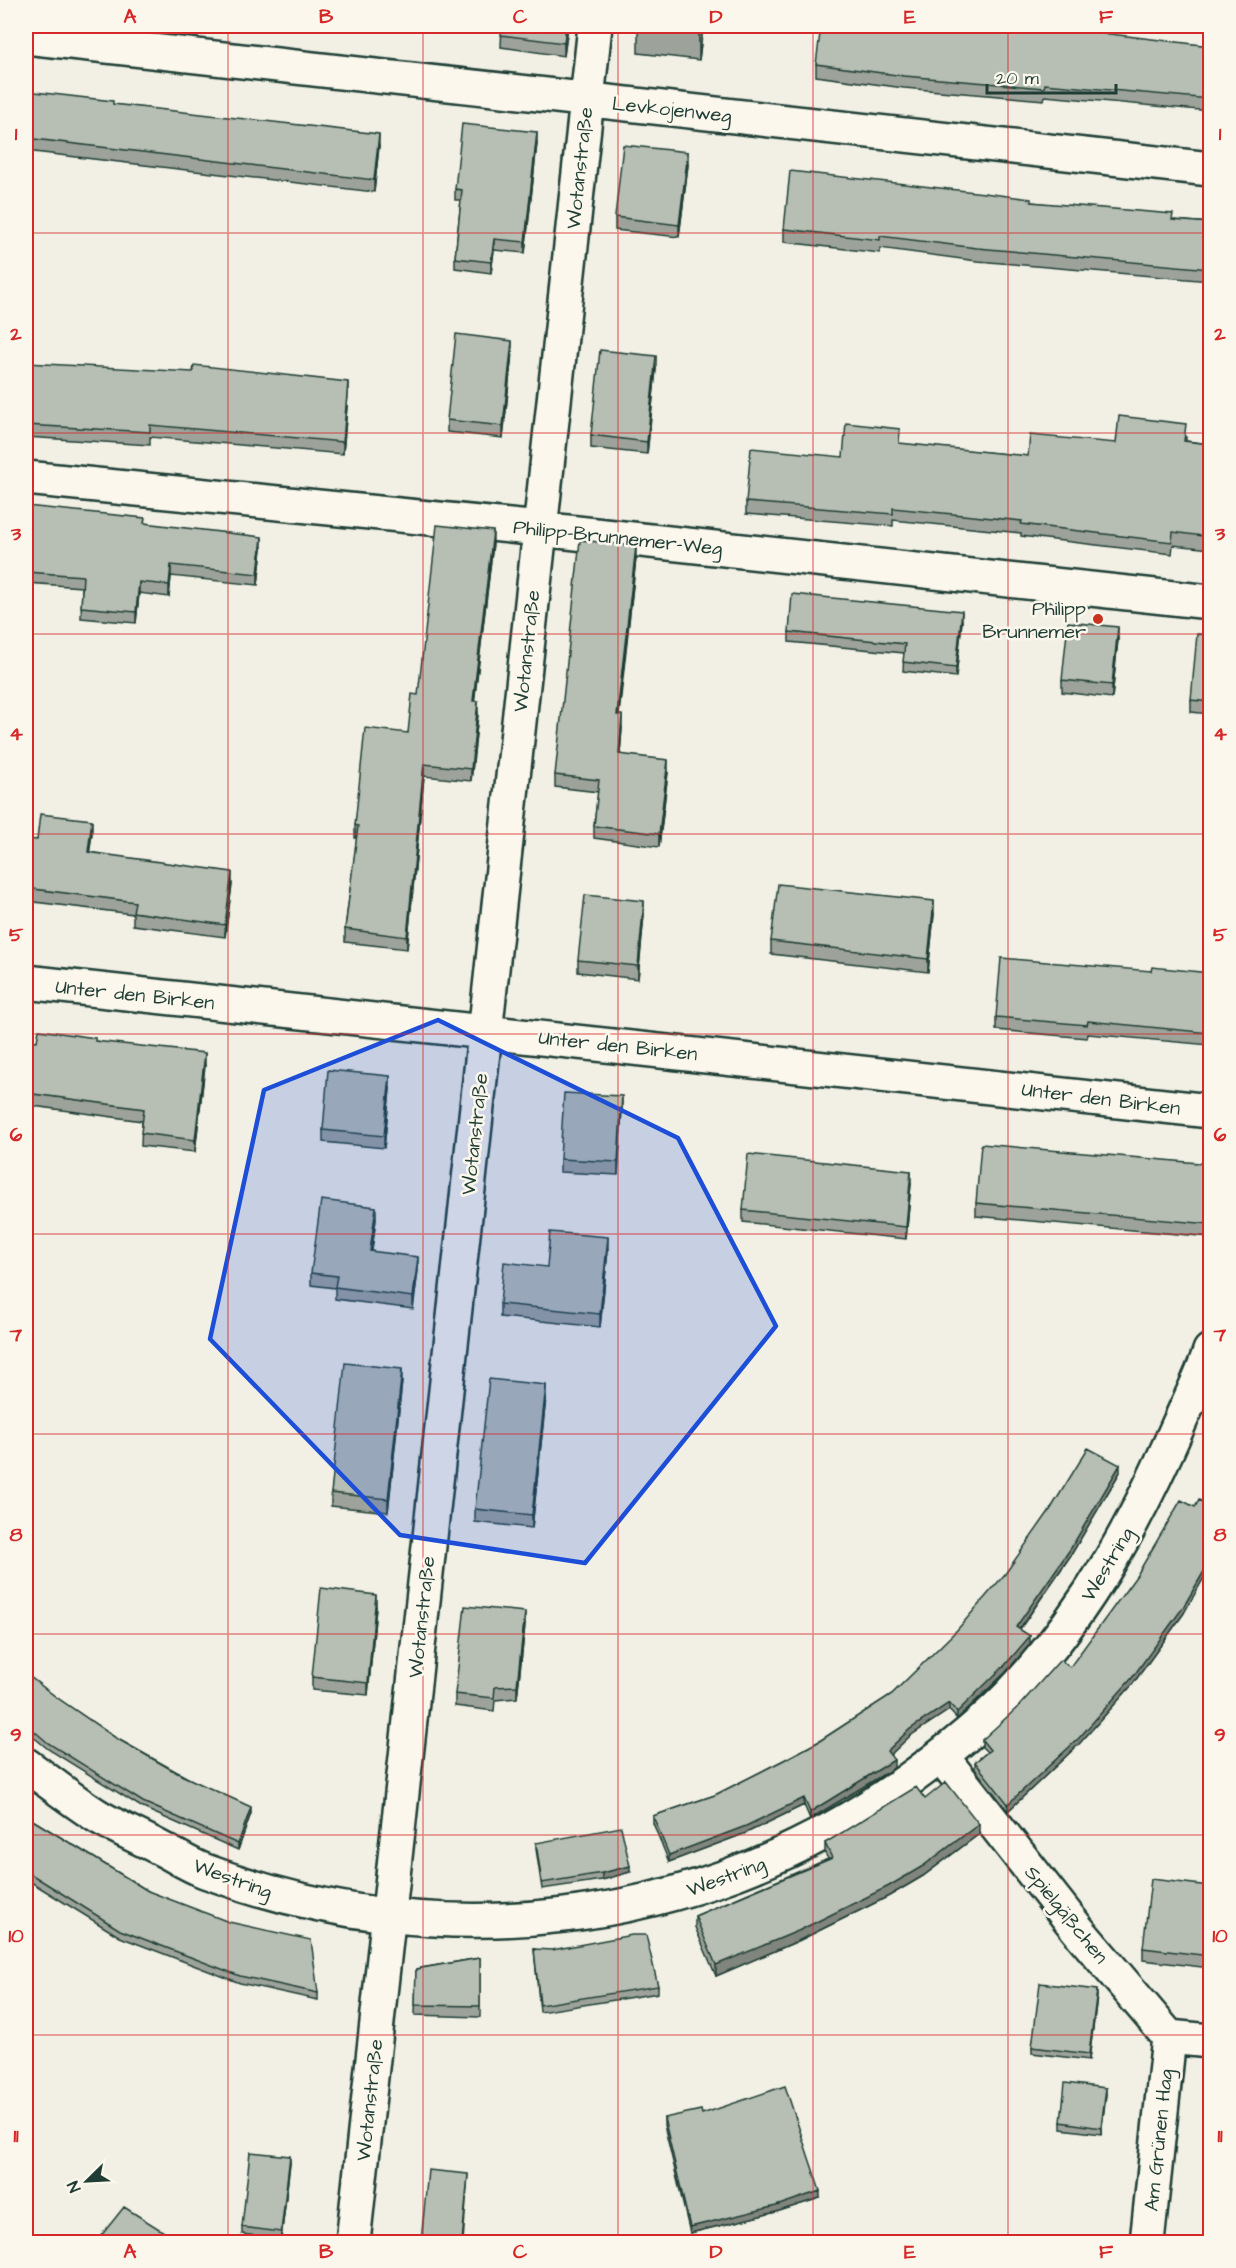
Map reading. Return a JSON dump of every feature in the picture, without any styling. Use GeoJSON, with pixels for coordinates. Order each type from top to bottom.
{"type":"FeatureCollection","features":[{"type":"Feature","properties":{"kind":"street","name":"Wotanstraße"},"geometry":{"type":"LineString","coordinates":[[353,2242],[595,26]]}},
{"type":"Feature","properties":{"kind":"street","name":"Levkojenweg"},"geometry":{"type":"LineString","coordinates":[[26,37],[1210,169]]}},
{"type":"Feature","properties":{"kind":"street","name":"Philipp-Brunnemer-Weg"},"geometry":{"type":"LineString","coordinates":[[26,478],[540,529],[1210,602]]}},
{"type":"Feature","properties":{"kind":"street","name":"Unter den Birken"},"geometry":{"type":"LineString","coordinates":[[26,982],[485,1030],[1210,1111]]}},
{"type":"Feature","properties":{"kind":"street","name":"Westring"},"geometry":{"type":"LineString","coordinates":[[26,1765],[99,1817],[202,1870],[290,1898],[388,1916],[469,1922],[542,1918],[609,1910],[669,1896],[766,1862],[855,1817],[942,1757],[1017,1688],[1072,1621],[1118,1551],[1162,1463],[1210,1351]]}},
{"type":"Feature","properties":{"kind":"street","name":"Spielgäßchen"},"geometry":{"type":"LineString","coordinates":[[942,1757],[1078,1930],[1169,2037]]}},
{"type":"Feature","properties":{"kind":"street"},"geometry":{"type":"LineString","coordinates":[[1169,2037],[1210,2041]]}},
{"type":"Feature","properties":{"kind":"street","name":"Am Grünen Hag"},"geometry":{"type":"LineString","coordinates":[[1147,2242],[1169,2037]]}},
{"type":"Feature","properties":{"kind":"highlighted area"},"geometry":{"type":"Polygon","coordinates":[[[438,1020],[678,1138],[776,1326],[585,1563],[400,1535],[210,1339],[264,1090],[438,1020]]]}},
{"type":"Feature","properties":{"kind":"building"},"geometry":{"type":"Polygon","coordinates":[[[502,26],[566,26],[564,43],[501,35],[502,26]]]}},
{"type":"Feature","properties":{"kind":"building"},"geometry":{"type":"Polygon","coordinates":[[[654,26],[700,26],[699,31],[654,26]]]}},
{"type":"Feature","properties":{"kind":"building"},"geometry":{"type":"Polygon","coordinates":[[[821,26],[1011,26],[1085,31],[1210,46],[1210,99],[1045,84],[1044,88],[904,76],[816,64],[821,26]]]}},
{"type":"Feature","properties":{"kind":"building"},"geometry":{"type":"Polygon","coordinates":[[[26,91],[113,101],[113,104],[379,134],[374,180],[26,138],[26,91]]]}},
{"type":"Feature","properties":{"kind":"building"},"geometry":{"type":"Polygon","coordinates":[[[462,124],[537,132],[525,242],[494,239],[491,262],[455,258],[462,190],[455,189],[462,124]]]}},
{"type":"Feature","properties":{"kind":"building"},"geometry":{"type":"Polygon","coordinates":[[[623,145],[688,152],[679,225],[615,217],[623,145]]]}},
{"type":"Feature","properties":{"kind":"building"},"geometry":{"type":"Polygon","coordinates":[[[790,171],[1031,199],[1031,202],[1173,214],[1172,220],[1210,223],[1210,269],[977,248],[880,236],[880,240],[784,229],[790,171]]]}},
{"type":"Feature","properties":{"kind":"building"},"geometry":{"type":"Polygon","coordinates":[[[456,334],[512,341],[503,426],[447,420],[456,334]]]}},
{"type":"Feature","properties":{"kind":"building"},"geometry":{"type":"Polygon","coordinates":[[[600,350],[656,356],[647,442],[591,435],[600,350]]]}},
{"type":"Feature","properties":{"kind":"building"},"geometry":{"type":"Polygon","coordinates":[[[26,363],[193,372],[194,365],[348,382],[343,442],[150,425],[150,432],[26,425],[26,363]]]}},
{"type":"Feature","properties":{"kind":"building"},"geometry":{"type":"Polygon","coordinates":[[[1119,416],[1186,424],[1184,441],[1210,444],[1210,537],[1173,532],[1172,542],[1021,524],[1022,521],[893,508],[893,514],[746,502],[751,448],[843,457],[846,423],[900,429],[899,443],[1028,456],[1030,435],[1116,443],[1119,416]]]}},
{"type":"Feature","properties":{"kind":"building"},"geometry":{"type":"Polygon","coordinates":[[[26,506],[145,518],[144,523],[262,537],[258,574],[171,565],[169,585],[139,582],[136,612],[81,607],[83,576],[26,572],[26,506]]]}},
{"type":"Feature","properties":{"kind":"building"},"geometry":{"type":"Polygon","coordinates":[[[437,525],[493,531],[473,701],[478,701],[471,769],[424,764],[407,937],[345,929],[358,826],[355,825],[365,728],[408,733],[412,694],[418,695],[437,525]]]}},
{"type":"Feature","properties":{"kind":"building"},"geometry":{"type":"Polygon","coordinates":[[[580,540],[636,546],[617,715],[622,715],[619,754],[668,760],[659,834],[594,826],[599,780],[555,775],[580,540]]]}},
{"type":"Feature","properties":{"kind":"building"},"geometry":{"type":"Polygon","coordinates":[[[792,594],[962,611],[956,668],[903,662],[905,644],[789,632],[792,594]]]}},
{"type":"Feature","properties":{"kind":"building"},"geometry":{"type":"Polygon","coordinates":[[[1068,622],[1118,627],[1112,685],[1062,680],[1068,622]]]}},
{"type":"Feature","properties":{"kind":"building"},"geometry":{"type":"Polygon","coordinates":[[[1197,634],[1210,635],[1210,702],[1191,700],[1197,634]]]}},
{"type":"Feature","properties":{"kind":"building"},"geometry":{"type":"Polygon","coordinates":[[[40,814],[92,820],[88,852],[232,872],[225,925],[133,912],[135,902],[26,888],[26,839],[37,840],[40,814]]]}},
{"type":"Feature","properties":{"kind":"building"},"geometry":{"type":"Polygon","coordinates":[[[778,884],[934,901],[928,959],[771,941],[778,884]]]}},
{"type":"Feature","properties":{"kind":"building"},"geometry":{"type":"Polygon","coordinates":[[[585,895],[644,901],[638,966],[578,960],[585,895]]]}},
{"type":"Feature","properties":{"kind":"building"},"geometry":{"type":"Polygon","coordinates":[[[1001,958],[1151,971],[1152,967],[1210,973],[1210,1033],[1088,1021],[1087,1025],[996,1017],[1001,958]]]}},
{"type":"Feature","properties":{"kind":"building"},"geometry":{"type":"Polygon","coordinates":[[[39,1030],[95,1038],[95,1041],[205,1053],[195,1140],[141,1133],[144,1109],[26,1093],[26,1040],[37,1041],[39,1030]]]}},
{"type":"Feature","properties":{"kind":"building"},"geometry":{"type":"Polygon","coordinates":[[[328,1070],[390,1076],[384,1136],[323,1130],[328,1070]]]}},
{"type":"Feature","properties":{"kind":"building"},"geometry":{"type":"Polygon","coordinates":[[[564,1093],[622,1096],[618,1162],[560,1159],[564,1093]]]}},
{"type":"Feature","properties":{"kind":"building"},"geometry":{"type":"Polygon","coordinates":[[[981,1144],[1210,1164],[1210,1224],[976,1203],[981,1144]]]}},
{"type":"Feature","properties":{"kind":"building"},"geometry":{"type":"Polygon","coordinates":[[[748,1154],[911,1171],[906,1227],[743,1210],[748,1154]]]}},
{"type":"Feature","properties":{"kind":"building"},"geometry":{"type":"Polygon","coordinates":[[[321,1200],[376,1207],[370,1251],[418,1257],[413,1297],[335,1287],[337,1276],[311,1273],[321,1200]]]}},
{"type":"Feature","properties":{"kind":"building"},"geometry":{"type":"Polygon","coordinates":[[[550,1232],[608,1237],[600,1314],[500,1304],[504,1262],[547,1267],[550,1232]]]}},
{"type":"Feature","properties":{"kind":"building"},"geometry":{"type":"Polygon","coordinates":[[[345,1363],[402,1369],[388,1499],[331,1493],[345,1363]]]}},
{"type":"Feature","properties":{"kind":"building"},"geometry":{"type":"Polygon","coordinates":[[[489,1379],[546,1385],[532,1515],[475,1509],[489,1379]]]}},
{"type":"Feature","properties":{"kind":"building"},"geometry":{"type":"Polygon","coordinates":[[[1088,1448],[1120,1465],[1071,1548],[1016,1627],[1030,1636],[1005,1665],[957,1712],[949,1703],[910,1729],[887,1751],[894,1760],[810,1812],[804,1798],[746,1826],[669,1855],[653,1816],[715,1795],[784,1760],[818,1742],[892,1694],[957,1630],[1005,1574],[1050,1510],[1088,1448]]]}},
{"type":"Feature","properties":{"kind":"building"},"geometry":{"type":"Polygon","coordinates":[[[1181,1500],[1195,1507],[1199,1500],[1210,1506],[1210,1561],[1184,1606],[1132,1678],[1079,1738],[1008,1804],[975,1762],[990,1750],[982,1740],[1019,1706],[1060,1660],[1070,1667],[1137,1575],[1181,1500]]]}},
{"type":"Feature","properties":{"kind":"building"},"geometry":{"type":"Polygon","coordinates":[[[321,1588],[376,1595],[368,1683],[312,1677],[321,1588]]]}},
{"type":"Feature","properties":{"kind":"building"},"geometry":{"type":"Polygon","coordinates":[[[465,1606],[525,1612],[517,1686],[495,1687],[494,1698],[455,1694],[465,1606]]]}},
{"type":"Feature","properties":{"kind":"building"},"geometry":{"type":"Polygon","coordinates":[[[26,1674],[116,1738],[181,1775],[251,1807],[238,1844],[143,1802],[48,1743],[26,1724],[26,1674]]]}},
{"type":"Feature","properties":{"kind":"building"},"geometry":{"type":"Polygon","coordinates":[[[946,1782],[979,1824],[923,1866],[889,1886],[798,1931],[716,1965],[695,1916],[832,1858],[825,1843],[916,1787],[925,1799],[946,1782]]]}},
{"type":"Feature","properties":{"kind":"building"},"geometry":{"type":"Polygon","coordinates":[[[26,1816],[148,1891],[229,1922],[311,1940],[318,1993],[240,1976],[120,1930],[26,1871],[26,1816]]]}},
{"type":"Feature","properties":{"kind":"building"},"geometry":{"type":"Polygon","coordinates":[[[621,1827],[630,1866],[542,1883],[536,1843],[621,1827]]]}},
{"type":"Feature","properties":{"kind":"building"},"geometry":{"type":"Polygon","coordinates":[[[1151,1879],[1210,1886],[1210,1956],[1143,1948],[1151,1879]]]}},
{"type":"Feature","properties":{"kind":"building"},"geometry":{"type":"Polygon","coordinates":[[[632,1935],[646,1935],[658,1986],[540,2005],[534,1949],[552,1950],[632,1935]]]}},
{"type":"Feature","properties":{"kind":"building"},"geometry":{"type":"Polygon","coordinates":[[[480,1958],[480,2006],[415,2005],[416,1969],[480,1958]]]}},
{"type":"Feature","properties":{"kind":"building"},"geometry":{"type":"Polygon","coordinates":[[[1040,1983],[1097,1990],[1089,2054],[1032,2047],[1040,1983]]]}},
{"type":"Feature","properties":{"kind":"building"},"geometry":{"type":"Polygon","coordinates":[[[1065,2083],[1106,2088],[1101,2128],[1061,2122],[1065,2083]]]}},
{"type":"Feature","properties":{"kind":"building"},"geometry":{"type":"Polygon","coordinates":[[[785,2086],[820,2191],[776,2206],[690,2227],[664,2118],[701,2110],[702,2114],[785,2086]]]}},
{"type":"Feature","properties":{"kind":"building"},"geometry":{"type":"Polygon","coordinates":[[[250,2152],[290,2156],[281,2232],[242,2227],[250,2152]]]}},
{"type":"Feature","properties":{"kind":"building"},"geometry":{"type":"Polygon","coordinates":[[[428,2170],[468,2174],[462,2242],[421,2242],[428,2170]]]}},
{"type":"Feature","properties":{"kind":"building"},"geometry":{"type":"Polygon","coordinates":[[[124,2207],[180,2242],[96,2242],[124,2207]]]}},
{"type":"Feature","properties":{"kind":"place","name":"Philipp Brunnemer"},"geometry":{"type":"Point","coordinates":[1098,619]}}]}
